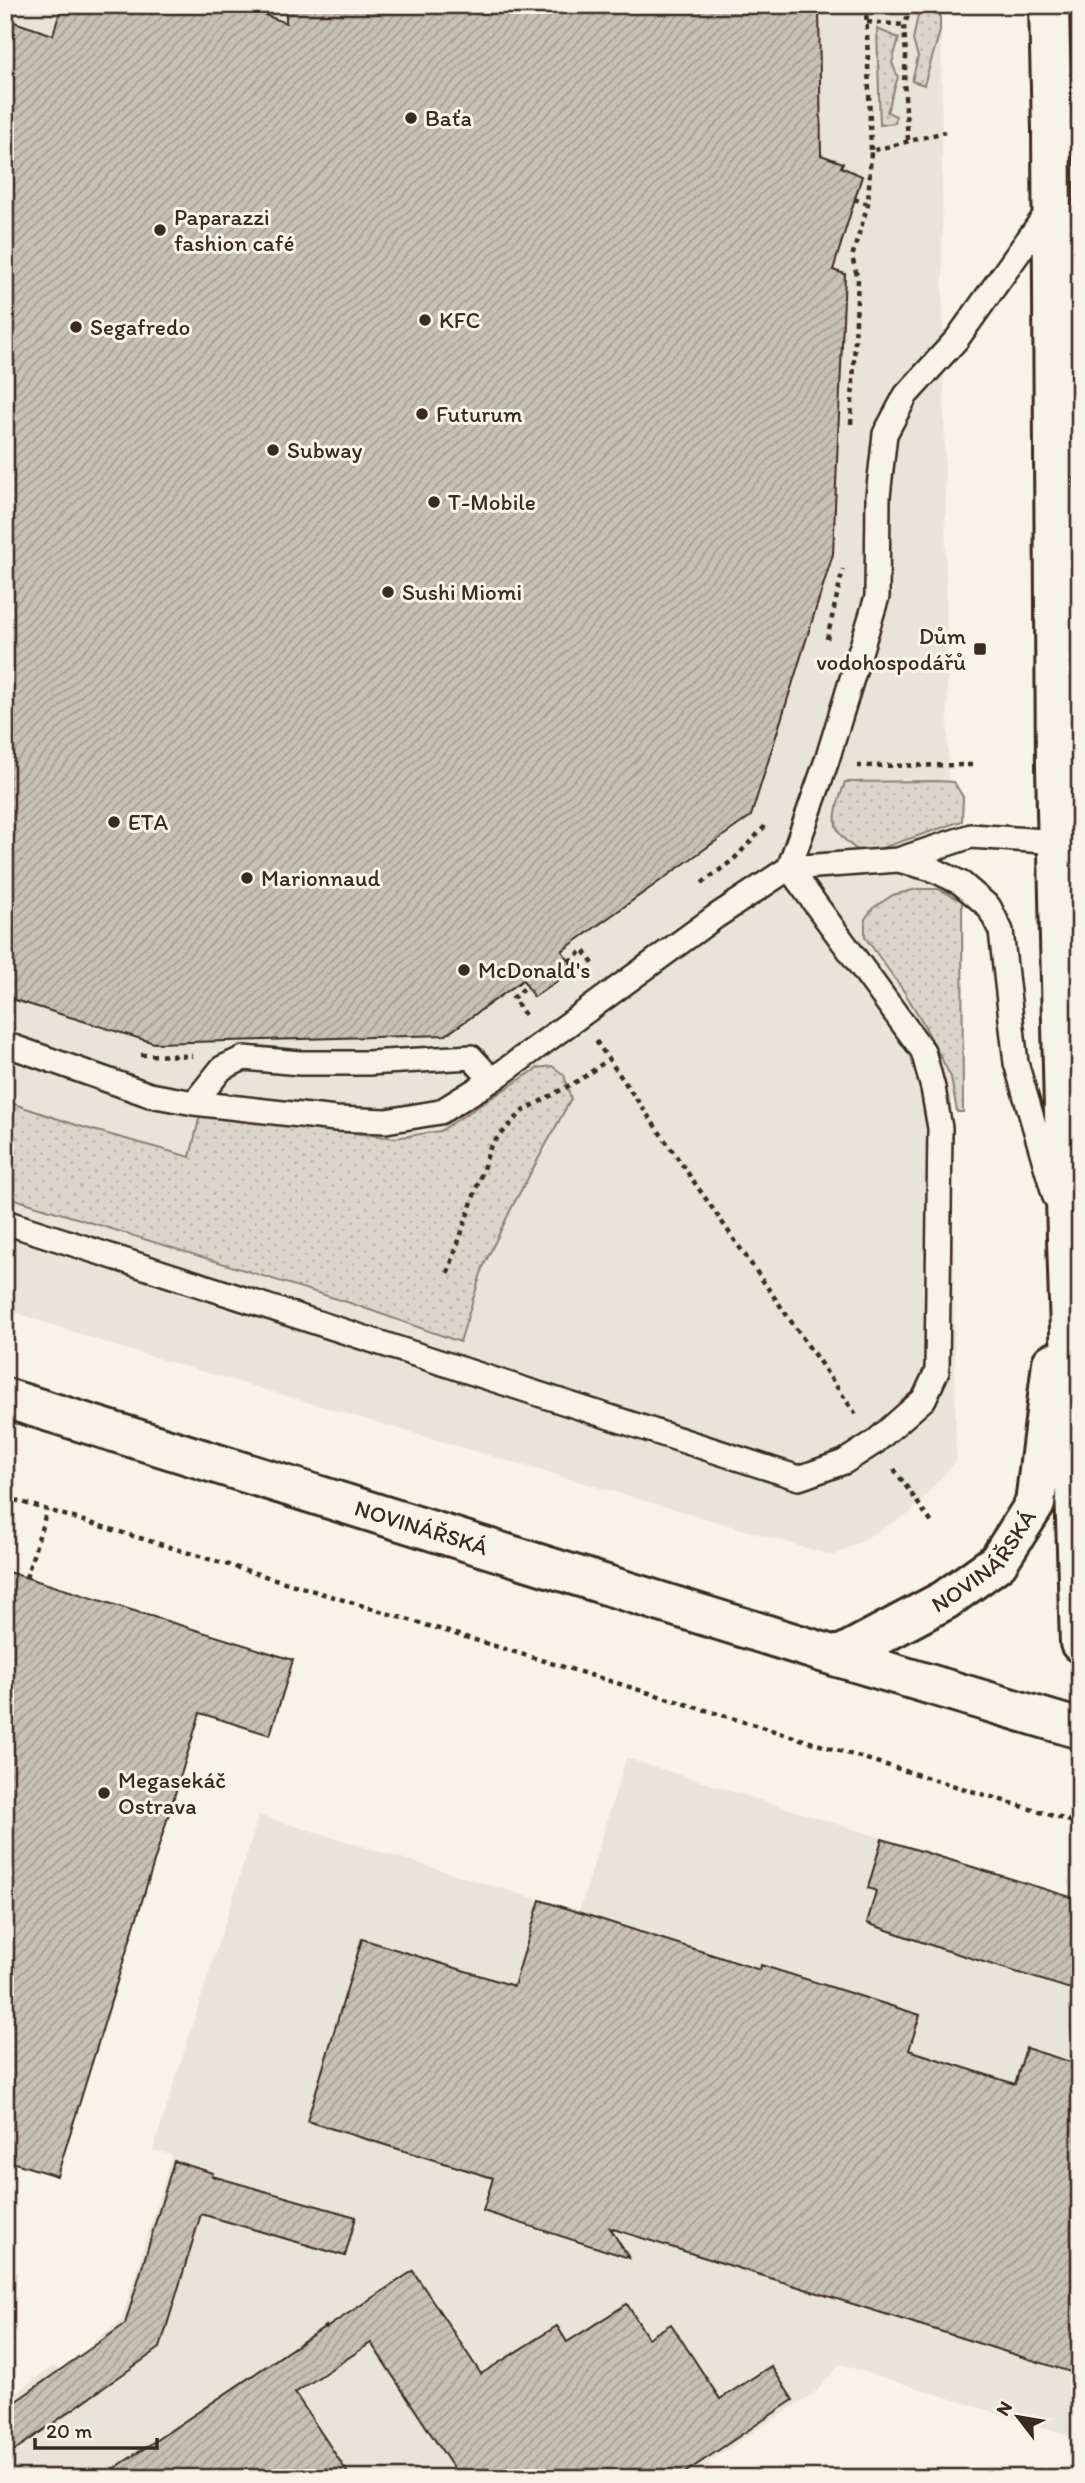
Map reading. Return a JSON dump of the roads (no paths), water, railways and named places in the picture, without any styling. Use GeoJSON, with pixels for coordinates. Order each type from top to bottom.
{"type":"FeatureCollection","features":[{"type":"Feature","properties":{"kind":"street"},"geometry":{"type":"LineString","coordinates":[[1049,5],[1058,842],[1080,1643]]}},
{"type":"Feature","properties":{"kind":"street","name":"NOVINÁŘSKÁ"},"geometry":{"type":"LineString","coordinates":[[838,1657],[945,1600],[998,1562],[1035,1504],[1067,1239]]}},
{"type":"Feature","properties":{"kind":"street","name":"NOVINÁŘSKÁ"},"geometry":{"type":"LineString","coordinates":[[5,1398],[1080,1730]]}},
{"type":"Feature","properties":{"kind":"lane"},"geometry":{"type":"LineString","coordinates":[[789,868],[827,760],[877,597],[878,496],[885,434],[905,395],[957,339],[1053,204]]}},
{"type":"Feature","properties":{"kind":"lane"},"geometry":{"type":"LineString","coordinates":[[5,1044],[150,1095],[194,1103],[336,1119],[386,1121],[440,1112],[492,1080],[715,917],[789,868],[898,860],[971,836],[1058,842]]}},
{"type":"Feature","properties":{"kind":"lane"},"geometry":{"type":"LineString","coordinates":[[898,860],[932,869],[961,883],[989,907],[1001,931],[1016,1063],[1067,1239]]}},
{"type":"Feature","properties":{"kind":"lane"},"geometry":{"type":"LineString","coordinates":[[5,1222],[799,1478],[844,1462],[875,1442],[923,1399],[937,1371],[940,1128],[923,1051],[789,868]]}},
{"type":"Feature","properties":{"kind":"lane"},"geometry":{"type":"LineString","coordinates":[[194,1103],[222,1068],[244,1058],[300,1063],[368,1063],[471,1057],[492,1080]]}},
{"type":"Feature","properties":{"kind":"place","name":"Baťa"},"geometry":{"type":"Point","coordinates":[411,118]}},
{"type":"Feature","properties":{"kind":"place","name":"Paparazzi fashion café"},"geometry":{"type":"Point","coordinates":[160,230]}},
{"type":"Feature","properties":{"kind":"place","name":"KFC"},"geometry":{"type":"Point","coordinates":[425,320]}},
{"type":"Feature","properties":{"kind":"place","name":"Segafredo"},"geometry":{"type":"Point","coordinates":[76,327]}},
{"type":"Feature","properties":{"kind":"place","name":"Futurum"},"geometry":{"type":"Point","coordinates":[422,414]}},
{"type":"Feature","properties":{"kind":"place","name":"Subway"},"geometry":{"type":"Point","coordinates":[273,450]}},
{"type":"Feature","properties":{"kind":"place","name":"T-Mobile"},"geometry":{"type":"Point","coordinates":[434,502]}},
{"type":"Feature","properties":{"kind":"place","name":"Sushi Miomi"},"geometry":{"type":"Point","coordinates":[388,592]}},
{"type":"Feature","properties":{"kind":"place","name":"Dům vodohospodářů"},"geometry":{"type":"Point","coordinates":[980,649]}},
{"type":"Feature","properties":{"kind":"place","name":"ETA"},"geometry":{"type":"Point","coordinates":[114,822]}},
{"type":"Feature","properties":{"kind":"place","name":"Marionnaud"},"geometry":{"type":"Point","coordinates":[247,878]}},
{"type":"Feature","properties":{"kind":"place","name":"McDonald's"},"geometry":{"type":"Point","coordinates":[464,970]}},
{"type":"Feature","properties":{"kind":"place","name":"Megasekáč Ostrava"},"geometry":{"type":"Point","coordinates":[104,1793]}}]}
